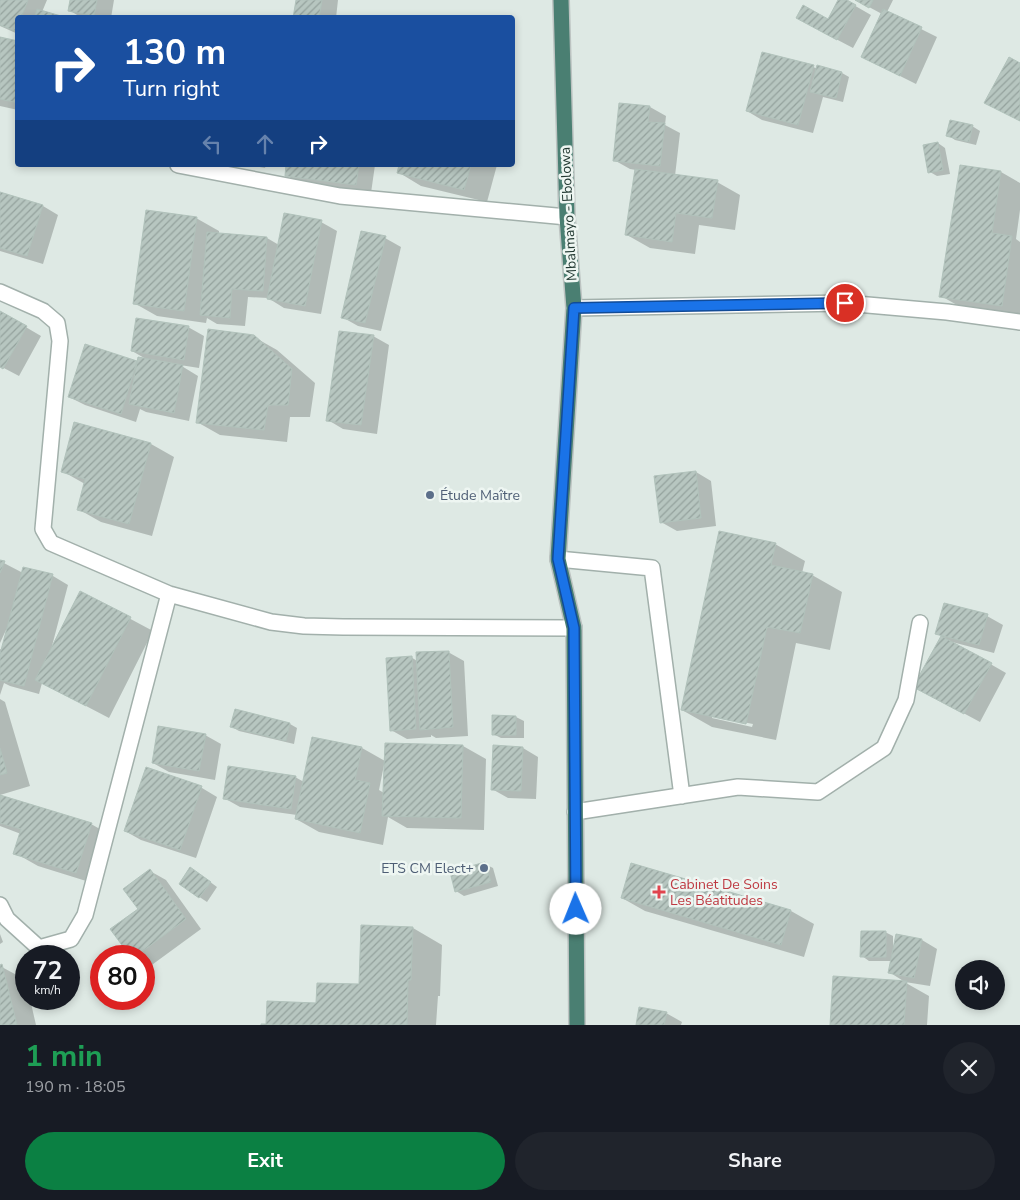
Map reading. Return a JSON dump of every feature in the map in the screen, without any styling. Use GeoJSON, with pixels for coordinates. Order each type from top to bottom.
{"type":"FeatureCollection","features":[{"type":"Feature","properties":{"kind":"highway","name":"Mbalmayo - Ebolowa"},"geometry":{"type":"LineString","coordinates":[[562,0],[567,217],[574,308],[558,559],[574,628],[577,1025]]}},
{"type":"Feature","properties":{"kind":"street"},"geometry":{"type":"LineString","coordinates":[[188,167],[340,196],[567,217]]}},
{"type":"Feature","properties":{"kind":"street"},"geometry":{"type":"LineString","coordinates":[[0,292],[43,311],[57,323],[60,341],[43,529],[51,543],[169,594],[271,622],[304,626],[574,628]]}},
{"type":"Feature","properties":{"kind":"street"},"geometry":{"type":"LineString","coordinates":[[574,308],[845,303],[947,312],[1020,322]]}},
{"type":"Feature","properties":{"kind":"street"},"geometry":{"type":"LineString","coordinates":[[558,559],[652,568],[682,796]]}},
{"type":"Feature","properties":{"kind":"street"},"geometry":{"type":"LineString","coordinates":[[0,905],[7,919],[39,948],[71,939],[85,915],[169,594]]}},
{"type":"Feature","properties":{"kind":"street"},"geometry":{"type":"LineString","coordinates":[[575,812],[738,786],[818,792],[884,748],[906,700],[920,623]]}},
{"type":"Feature","properties":{"kind":"building"},"geometry":{"type":"Polygon","coordinates":[[[0,0],[28,0],[22,15],[15,15],[15,31],[0,25],[0,0]]]}},
{"type":"Feature","properties":{"kind":"building"},"geometry":{"type":"Polygon","coordinates":[[[70,0],[97,0],[94,15],[68,11],[70,0]]]}},
{"type":"Feature","properties":{"kind":"building"},"geometry":{"type":"Polygon","coordinates":[[[296,0],[322,0],[320,15],[294,15],[296,0]]]}},
{"type":"Feature","properties":{"kind":"building"},"geometry":{"type":"Polygon","coordinates":[[[838,0],[847,0],[856,5],[837,40],[796,18],[803,5],[828,19],[838,0]]]}},
{"type":"Feature","properties":{"kind":"building"},"geometry":{"type":"Polygon","coordinates":[[[855,0],[873,0],[869,8],[855,0]]]}},
{"type":"Feature","properties":{"kind":"building"},"geometry":{"type":"Polygon","coordinates":[[[37,9],[58,15],[35,15],[37,9]]]}},
{"type":"Feature","properties":{"kind":"building"},"geometry":{"type":"Polygon","coordinates":[[[883,9],[922,27],[900,76],[861,57],[883,9]]]}},
{"type":"Feature","properties":{"kind":"building"},"geometry":{"type":"Polygon","coordinates":[[[0,37],[15,40],[15,102],[0,99],[0,37]]]}},
{"type":"Feature","properties":{"kind":"building"},"geometry":{"type":"Polygon","coordinates":[[[762,52],[814,65],[798,125],[746,111],[762,52]]]}},
{"type":"Feature","properties":{"kind":"building"},"geometry":{"type":"Polygon","coordinates":[[[1009,57],[1020,63],[1020,121],[984,103],[1009,57]]]}},
{"type":"Feature","properties":{"kind":"building"},"geometry":{"type":"Polygon","coordinates":[[[817,65],[842,72],[836,98],[810,92],[817,65]]]}},
{"type":"Feature","properties":{"kind":"building"},"geometry":{"type":"Polygon","coordinates":[[[619,103],[650,106],[648,122],[665,123],[660,166],[613,161],[619,103]]]}},
{"type":"Feature","properties":{"kind":"building"},"geometry":{"type":"Polygon","coordinates":[[[950,120],[973,125],[969,142],[946,136],[950,120]]]}},
{"type":"Feature","properties":{"kind":"building"},"geometry":{"type":"Polygon","coordinates":[[[938,142],[943,170],[928,173],[923,145],[938,142]]]}},
{"type":"Feature","properties":{"kind":"building"},"geometry":{"type":"Polygon","coordinates":[[[960,165],[1001,171],[992,233],[1012,236],[1002,306],[939,297],[960,165]]]}},
{"type":"Feature","properties":{"kind":"building"},"geometry":{"type":"Polygon","coordinates":[[[286,167],[359,167],[356,185],[285,176],[286,167]]]}},
{"type":"Feature","properties":{"kind":"building"},"geometry":{"type":"Polygon","coordinates":[[[398,167],[470,167],[464,190],[397,173],[398,167]]]}},
{"type":"Feature","properties":{"kind":"building"},"geometry":{"type":"Polygon","coordinates":[[[635,169],[718,180],[712,218],[676,213],[672,242],[625,235],[635,169]]]}},
{"type":"Feature","properties":{"kind":"building"},"geometry":{"type":"Polygon","coordinates":[[[0,192],[43,205],[27,256],[0,248],[0,192]]]}},
{"type":"Feature","properties":{"kind":"building"},"geometry":{"type":"Polygon","coordinates":[[[146,210],[197,217],[184,311],[133,304],[146,210]]]}},
{"type":"Feature","properties":{"kind":"building"},"geometry":{"type":"Polygon","coordinates":[[[284,213],[322,220],[305,306],[267,299],[284,213]]]}},
{"type":"Feature","properties":{"kind":"building"},"geometry":{"type":"Polygon","coordinates":[[[361,231],[386,236],[365,323],[341,318],[361,231]]]}},
{"type":"Feature","properties":{"kind":"building"},"geometry":{"type":"Polygon","coordinates":[[[207,232],[267,237],[263,291],[232,289],[230,318],[200,315],[207,232]]]}},
{"type":"Feature","properties":{"kind":"building"},"geometry":{"type":"Polygon","coordinates":[[[0,311],[27,326],[3,369],[0,367],[0,311]]]}},
{"type":"Feature","properties":{"kind":"building"},"geometry":{"type":"Polygon","coordinates":[[[136,318],[189,326],[184,360],[131,351],[136,318]]]}},
{"type":"Feature","properties":{"kind":"building"},"geometry":{"type":"Polygon","coordinates":[[[208,329],[254,335],[292,369],[288,405],[268,405],[264,430],[196,423],[208,329]]]}},
{"type":"Feature","properties":{"kind":"building"},"geometry":{"type":"Polygon","coordinates":[[[339,331],[374,335],[361,425],[326,421],[339,331]]]}},
{"type":"Feature","properties":{"kind":"building"},"geometry":{"type":"Polygon","coordinates":[[[85,344],[137,361],[121,414],[68,397],[85,344]]]}},
{"type":"Feature","properties":{"kind":"building"},"geometry":{"type":"Polygon","coordinates":[[[138,357],[183,365],[174,413],[129,404],[138,357]]]}},
{"type":"Feature","properties":{"kind":"building"},"geometry":{"type":"Polygon","coordinates":[[[74,422],[151,443],[129,524],[77,510],[85,479],[61,472],[74,422]]]}},
{"type":"Feature","properties":{"kind":"building"},"geometry":{"type":"Polygon","coordinates":[[[696,471],[701,518],[660,523],[654,476],[696,471]]]}},
{"type":"Feature","properties":{"kind":"building"},"geometry":{"type":"Polygon","coordinates":[[[719,531],[776,543],[771,565],[813,574],[800,633],[767,627],[746,724],[681,710],[719,531]]]}},
{"type":"Feature","properties":{"kind":"building"},"geometry":{"type":"Polygon","coordinates":[[[0,560],[5,561],[0,573],[0,560]]]}},
{"type":"Feature","properties":{"kind":"building"},"geometry":{"type":"Polygon","coordinates":[[[23,567],[53,574],[24,686],[0,680],[0,654],[23,567]]]}},
{"type":"Feature","properties":{"kind":"building"},"geometry":{"type":"Polygon","coordinates":[[[80,591],[131,617],[86,706],[35,680],[80,591]]]}},
{"type":"Feature","properties":{"kind":"building"},"geometry":{"type":"Polygon","coordinates":[[[944,603],[988,614],[979,645],[935,634],[944,603]]]}},
{"type":"Feature","properties":{"kind":"building"},"geometry":{"type":"Polygon","coordinates":[[[941,636],[992,663],[964,714],[913,687],[941,636]]]}},
{"type":"Feature","properties":{"kind":"building"},"geometry":{"type":"Polygon","coordinates":[[[449,651],[453,727],[420,730],[416,652],[449,651]]]}},
{"type":"Feature","properties":{"kind":"building"},"geometry":{"type":"Polygon","coordinates":[[[412,656],[416,729],[390,731],[386,658],[412,656]]]}},
{"type":"Feature","properties":{"kind":"building"},"geometry":{"type":"Polygon","coordinates":[[[235,709],[290,723],[286,741],[230,727],[235,709]]]}},
{"type":"Feature","properties":{"kind":"building"},"geometry":{"type":"Polygon","coordinates":[[[492,715],[516,716],[516,735],[492,735],[492,715]]]}},
{"type":"Feature","properties":{"kind":"building"},"geometry":{"type":"Polygon","coordinates":[[[158,726],[206,734],[199,771],[152,763],[158,726]]]}},
{"type":"Feature","properties":{"kind":"building"},"geometry":{"type":"Polygon","coordinates":[[[312,737],[362,747],[355,780],[370,783],[360,833],[295,819],[312,737]]]}},
{"type":"Feature","properties":{"kind":"building"},"geometry":{"type":"Polygon","coordinates":[[[385,743],[463,745],[461,818],[382,816],[385,743]]]}},
{"type":"Feature","properties":{"kind":"building"},"geometry":{"type":"Polygon","coordinates":[[[493,745],[523,747],[521,791],[491,790],[493,745]]]}},
{"type":"Feature","properties":{"kind":"building"},"geometry":{"type":"Polygon","coordinates":[[[0,748],[7,773],[0,775],[0,748]]]}},
{"type":"Feature","properties":{"kind":"building"},"geometry":{"type":"Polygon","coordinates":[[[228,766],[296,776],[291,809],[223,799],[228,766]]]}},
{"type":"Feature","properties":{"kind":"building"},"geometry":{"type":"Polygon","coordinates":[[[146,767],[202,786],[180,850],[124,831],[146,767]]]}},
{"type":"Feature","properties":{"kind":"building"},"geometry":{"type":"Polygon","coordinates":[[[0,795],[92,823],[76,873],[13,854],[21,829],[0,823],[0,795]]]}},
{"type":"Feature","properties":{"kind":"building"},"geometry":{"type":"Polygon","coordinates":[[[485,862],[491,882],[455,892],[450,872],[485,862]]]}},
{"type":"Feature","properties":{"kind":"building"},"geometry":{"type":"Polygon","coordinates":[[[631,863],[791,910],[781,945],[621,898],[631,863]]]}},
{"type":"Feature","properties":{"kind":"building"},"geometry":{"type":"Polygon","coordinates":[[[190,867],[211,882],[199,898],[179,884],[190,867]]]}},
{"type":"Feature","properties":{"kind":"building"},"geometry":{"type":"Polygon","coordinates":[[[150,869],[186,919],[151,945],[122,945],[110,929],[138,909],[123,889],[150,869]]]}},
{"type":"Feature","properties":{"kind":"building"},"geometry":{"type":"Polygon","coordinates":[[[361,925],[413,927],[411,980],[408,980],[407,1025],[261,1025],[266,1024],[267,1001],[316,1003],[317,983],[359,984],[361,925]]]}},
{"type":"Feature","properties":{"kind":"building"},"geometry":{"type":"Polygon","coordinates":[[[861,931],[886,931],[886,957],[860,957],[861,931]]]}},
{"type":"Feature","properties":{"kind":"building"},"geometry":{"type":"Polygon","coordinates":[[[896,934],[922,939],[914,978],[888,973],[896,934]]]}},
{"type":"Feature","properties":{"kind":"building"},"geometry":{"type":"Polygon","coordinates":[[[2,964],[17,1025],[0,1025],[0,965],[2,964]]]}},
{"type":"Feature","properties":{"kind":"building"},"geometry":{"type":"Polygon","coordinates":[[[833,976],[907,981],[904,1025],[830,1025],[833,976]]]}},
{"type":"Feature","properties":{"kind":"building"},"geometry":{"type":"Polygon","coordinates":[[[639,1007],[667,1012],[664,1025],[636,1025],[639,1007]]]}},
{"type":"Feature","properties":{"kind":"place","name":"Étude Maître"},"geometry":{"type":"Point","coordinates":[430,495]}},
{"type":"Feature","properties":{"kind":"place","name":"ETS CM Elect+"},"geometry":{"type":"Point","coordinates":[484,868]}},
{"type":"Feature","properties":{"kind":"place","name":"Cabinet De Soins Les Béatitudes"},"geometry":{"type":"Point","coordinates":[659,892]}},
{"type":"Feature","properties":{"kind":"route"},"geometry":{"type":"LineString","coordinates":[[576,909],[574,628],[558,559],[574,308],[845,303]]}}]}
